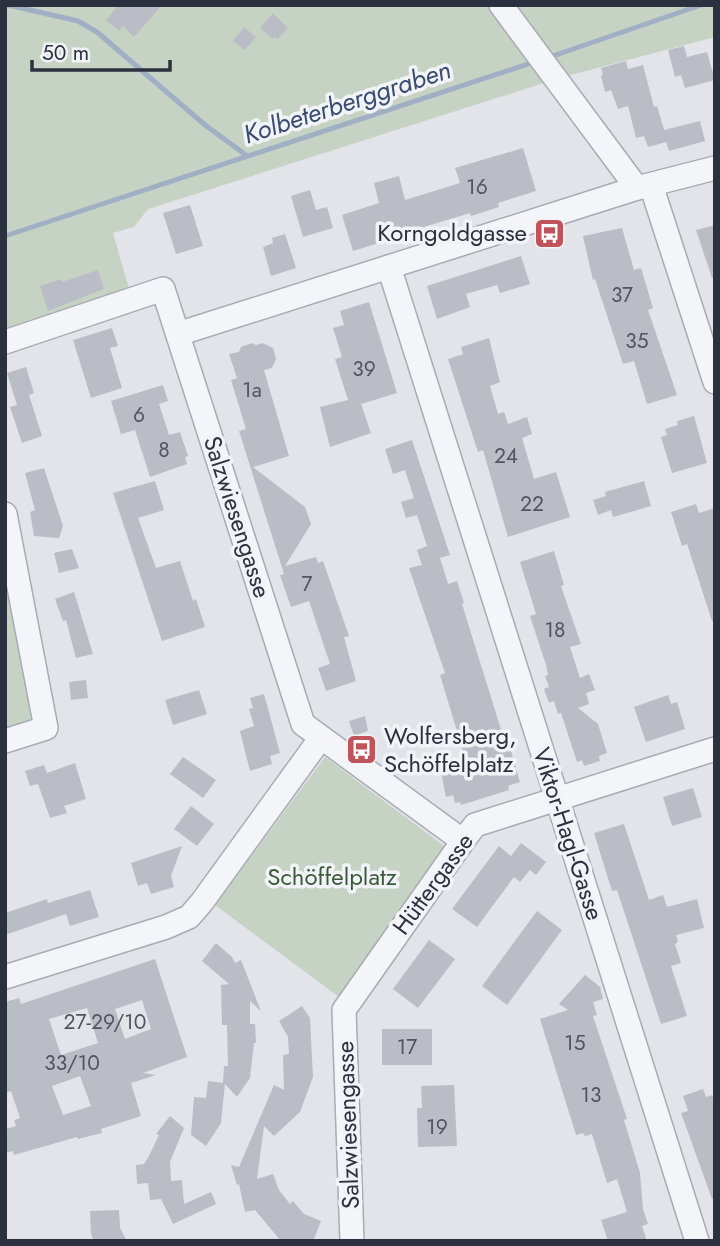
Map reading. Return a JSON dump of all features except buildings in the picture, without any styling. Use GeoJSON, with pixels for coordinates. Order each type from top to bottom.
{"type":"FeatureCollection","features":[{"type":"Feature","properties":{"kind":"street"},"geometry":{"type":"LineString","coordinates":[[501,5],[550,71],[644,187],[715,382]]}},
{"type":"Feature","properties":{"kind":"street"},"geometry":{"type":"LineString","coordinates":[[178,334],[644,187],[715,168]]}},
{"type":"Feature","properties":{"kind":"street","name":"Viktor-Hagl-Gasse"},"geometry":{"type":"LineString","coordinates":[[388,267],[697,1241]]}},
{"type":"Feature","properties":{"kind":"street","name":"Salzwiesengasse"},"geometry":{"type":"LineString","coordinates":[[5,342],[163,289],[303,724],[463,841]]}},
{"type":"Feature","properties":{"kind":"street"},"geometry":{"type":"LineString","coordinates":[[5,514],[46,728],[5,741]]}},
{"type":"Feature","properties":{"kind":"street"},"geometry":{"type":"LineString","coordinates":[[5,977],[166,927],[189,917],[320,739]]}},
{"type":"Feature","properties":{"kind":"street","name":"Hüttergasse"},"geometry":{"type":"LineString","coordinates":[[344,1010],[475,825],[715,749]]}},
{"type":"Feature","properties":{"kind":"street","name":"Salzwiesengasse"},"geometry":{"type":"LineString","coordinates":[[344,1010],[352,1241]]}},
{"type":"Feature","properties":{"kind":"green space"},"geometry":{"type":"Polygon","coordinates":[[[5,5],[715,5],[715,37],[563,77],[148,209],[134,227],[113,233],[130,292],[5,333],[5,5]]]}},
{"type":"Feature","properties":{"kind":"green space"},"geometry":{"type":"Polygon","coordinates":[[[5,574],[35,720],[5,734],[5,574]]]}},
{"type":"Feature","properties":{"kind":"green space","name":"Schöffelplatz"},"geometry":{"type":"Polygon","coordinates":[[[325,757],[448,849],[339,997],[215,905],[325,757]]]}},
{"type":"Feature","properties":{"kind":"waterway"},"geometry":{"type":"LineString","coordinates":[[8,5],[78,21],[97,32],[205,125],[246,155]]}},
{"type":"Feature","properties":{"kind":"waterway","name":"Kolbeterberggraben"},"geometry":{"type":"LineString","coordinates":[[547,58],[701,5]]}},
{"type":"Feature","properties":{"kind":"waterway","name":"Kolbeterberggraben"},"geometry":{"type":"LineString","coordinates":[[5,236],[534,62]]}},
{"type":"Feature","properties":{"kind":"place","name":"Korngoldgasse"},"geometry":{"type":"Point","coordinates":[550,233]}},
{"type":"Feature","properties":{"kind":"place","name":"Wolfersberg, Schöffelplatz"},"geometry":{"type":"Point","coordinates":[361,750]}}]}
